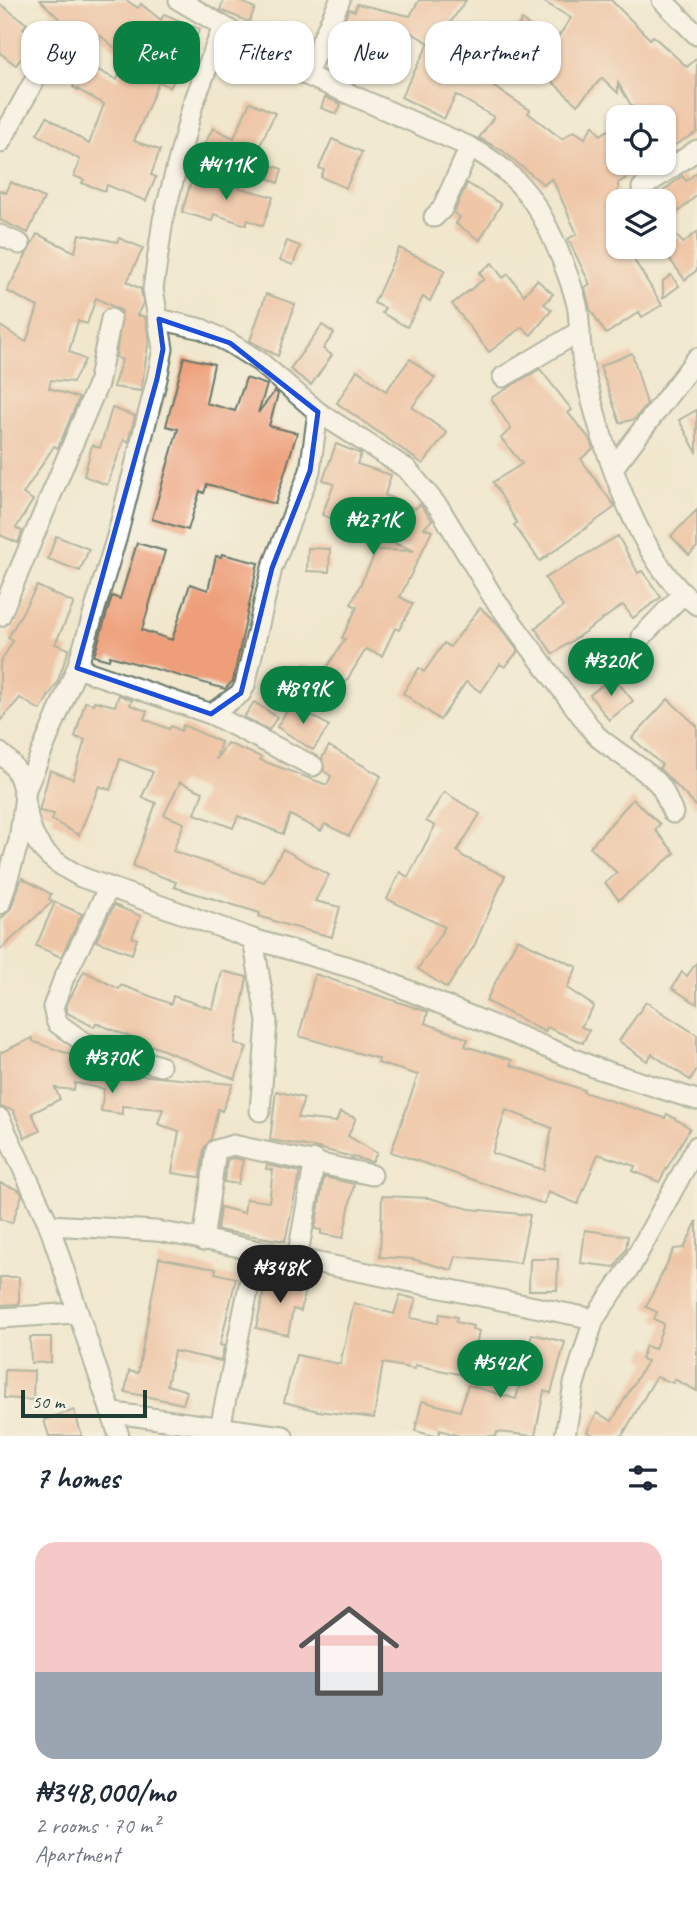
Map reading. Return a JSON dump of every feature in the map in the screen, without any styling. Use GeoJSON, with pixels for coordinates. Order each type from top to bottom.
{"type":"FeatureCollection","features":[{"type":"Feature","properties":{"kind":"street"},"geometry":{"type":"LineString","coordinates":[[179,0],[207,8]]}},
{"type":"Feature","properties":{"kind":"street"},"geometry":{"type":"LineString","coordinates":[[314,57],[340,0]]}},
{"type":"Feature","properties":{"kind":"street"},"geometry":{"type":"LineString","coordinates":[[662,0],[697,35]]}},
{"type":"Feature","properties":{"kind":"street"},"geometry":{"type":"LineString","coordinates":[[0,904],[19,841],[26,789],[77,668],[117,536],[157,379],[163,349],[153,289],[163,220],[193,104],[214,50]]}},
{"type":"Feature","properties":{"kind":"street"},"geometry":{"type":"LineString","coordinates":[[314,79],[470,147],[516,178],[547,221],[573,288],[584,370],[613,468],[649,552],[690,600],[642,636]]}},
{"type":"Feature","properties":{"kind":"street"},"geometry":{"type":"LineString","coordinates":[[0,143],[32,84]]}},
{"type":"Feature","properties":{"kind":"street"},"geometry":{"type":"LineString","coordinates":[[434,217],[442,209],[470,147]]}},
{"type":"Feature","properties":{"kind":"street"},"geometry":{"type":"LineString","coordinates":[[642,188],[697,150]]}},
{"type":"Feature","properties":{"kind":"street"},"geometry":{"type":"LineString","coordinates":[[0,235],[20,244]]}},
{"type":"Feature","properties":{"kind":"street"},"geometry":{"type":"LineString","coordinates":[[0,616],[99,384],[111,319]]}},
{"type":"Feature","properties":{"kind":"street"},"geometry":{"type":"LineString","coordinates":[[159,319],[202,329],[230,343],[260,362],[318,412],[386,453],[422,484],[493,597],[595,734],[614,752],[651,777],[660,787],[673,813]]}},
{"type":"Feature","properties":{"kind":"street"},"geometry":{"type":"LineString","coordinates":[[503,377],[580,331]]}},
{"type":"Feature","properties":{"kind":"street"},"geometry":{"type":"LineString","coordinates":[[613,468],[697,358]]}},
{"type":"Feature","properties":{"kind":"street"},"geometry":{"type":"LineString","coordinates":[[211,714],[240,693],[245,685],[272,568],[310,471],[318,412]]}},
{"type":"Feature","properties":{"kind":"street"},"geometry":{"type":"LineString","coordinates":[[77,668],[211,714],[313,766]]}},
{"type":"Feature","properties":{"kind":"street"},"geometry":{"type":"LineString","coordinates":[[0,753],[19,772],[26,789],[30,826],[44,851],[58,865],[109,887],[253,939],[359,970],[576,1061],[697,1100]]}},
{"type":"Feature","properties":{"kind":"street"},"geometry":{"type":"LineString","coordinates":[[109,887],[64,978],[53,1007],[57,1023],[85,1043],[160,1066]]}},
{"type":"Feature","properties":{"kind":"street"},"geometry":{"type":"LineString","coordinates":[[253,939],[267,1022],[260,1111]]}},
{"type":"Feature","properties":{"kind":"street"},"geometry":{"type":"LineString","coordinates":[[0,1119],[9,1159],[49,1225],[76,1313],[114,1413],[119,1436]]}},
{"type":"Feature","properties":{"kind":"street"},"geometry":{"type":"LineString","coordinates":[[203,1241],[216,1150],[233,1145],[270,1156],[315,1160],[372,1175]]}},
{"type":"Feature","properties":{"kind":"street"},"geometry":{"type":"LineString","coordinates":[[565,1436],[574,1384],[594,1320],[631,1266],[697,1146]]}},
{"type":"Feature","properties":{"kind":"street"},"geometry":{"type":"LineString","coordinates":[[297,1259],[315,1160]]}},
{"type":"Feature","properties":{"kind":"street"},"geometry":{"type":"LineString","coordinates":[[49,1225],[156,1231],[594,1320]]}},
{"type":"Feature","properties":{"kind":"street"},"geometry":{"type":"LineString","coordinates":[[220,1427],[256,1251]]}},
{"type":"Feature","properties":{"kind":"street"},"geometry":{"type":"LineString","coordinates":[[0,1318],[76,1313]]}},
{"type":"Feature","properties":{"kind":"street"},"geometry":{"type":"LineString","coordinates":[[114,1413],[283,1436]]}},
{"type":"Feature","properties":{"kind":"highlighted area"},"geometry":{"type":"Polygon","coordinates":[[[159,319],[230,343],[318,412],[310,471],[272,568],[241,693],[211,714],[77,668],[157,379],[163,349],[159,319]]]}},
{"type":"Feature","properties":{"kind":"building"},"geometry":{"type":"Polygon","coordinates":[[[40,0],[126,0],[138,8],[141,4],[161,20],[164,14],[181,21],[113,21],[113,47],[101,36],[99,39],[99,21],[62,21],[40,0]]]}},
{"type":"Feature","properties":{"kind":"building"},"geometry":{"type":"Polygon","coordinates":[[[224,0],[237,0],[255,8],[249,21],[220,10],[224,0]]]}},
{"type":"Feature","properties":{"kind":"building"},"geometry":{"type":"Polygon","coordinates":[[[419,0],[466,0],[451,21],[425,21],[425,41],[411,33],[411,21],[344,21],[349,9],[355,11],[357,4],[410,16],[419,0]]]}},
{"type":"Feature","properties":{"kind":"building"},"geometry":{"type":"Polygon","coordinates":[[[541,0],[611,0],[650,39],[653,36],[687,67],[697,58],[697,132],[676,144],[676,105],[631,105],[618,83],[618,93],[602,78],[577,105],[555,84],[561,84],[561,32],[571,18],[541,0]]]}},
{"type":"Feature","properties":{"kind":"building"},"geometry":{"type":"Polygon","coordinates":[[[0,4],[23,21],[21,58],[16,65],[0,53],[0,4]]]}},
{"type":"Feature","properties":{"kind":"building"},"geometry":{"type":"Polygon","coordinates":[[[425,51],[425,84],[490,84],[530,110],[528,113],[562,139],[574,131],[585,138],[593,125],[600,135],[606,131],[606,175],[632,175],[618,183],[618,189],[606,189],[606,259],[633,259],[662,305],[642,317],[639,312],[606,334],[590,309],[585,287],[590,284],[568,239],[577,234],[552,178],[544,185],[503,151],[479,138],[494,117],[456,95],[444,119],[401,97],[408,84],[411,84],[411,78],[425,51]]]}},
{"type":"Feature","properties":{"kind":"building"},"geometry":{"type":"Polygon","coordinates":[[[99,70],[113,78],[113,84],[158,84],[134,141],[160,150],[151,175],[156,177],[146,201],[107,185],[105,191],[82,183],[84,180],[74,176],[80,160],[37,134],[47,117],[89,144],[104,104],[73,87],[74,84],[99,84],[99,70]]]}},
{"type":"Feature","properties":{"kind":"building"},"geometry":{"type":"Polygon","coordinates":[[[325,97],[341,104],[337,114],[321,108],[325,97]]]}},
{"type":"Feature","properties":{"kind":"building"},"geometry":{"type":"Polygon","coordinates":[[[250,102],[275,113],[256,154],[266,158],[265,163],[282,169],[278,183],[204,145],[213,128],[234,138],[250,102]]]}},
{"type":"Feature","properties":{"kind":"building"},"geometry":{"type":"Polygon","coordinates":[[[332,139],[362,152],[346,188],[321,177],[324,170],[319,168],[332,139]]]}},
{"type":"Feature","properties":{"kind":"building"},"geometry":{"type":"Polygon","coordinates":[[[697,172],[697,195],[676,214],[676,189],[666,189],[682,176],[686,181],[697,172]]]}},
{"type":"Feature","properties":{"kind":"building"},"geometry":{"type":"Polygon","coordinates":[[[193,175],[273,197],[263,226],[248,220],[246,225],[214,214],[212,221],[182,212],[193,175]]]}},
{"type":"Feature","properties":{"kind":"building"},"geometry":{"type":"Polygon","coordinates":[[[11,182],[44,198],[28,233],[0,220],[0,190],[6,193],[11,182]]]}},
{"type":"Feature","properties":{"kind":"building"},"geometry":{"type":"Polygon","coordinates":[[[467,183],[501,204],[480,240],[456,224],[460,217],[454,213],[467,183]]]}},
{"type":"Feature","properties":{"kind":"building"},"geometry":{"type":"Polygon","coordinates":[[[697,232],[697,270],[685,280],[670,259],[676,259],[676,235],[683,243],[697,232]]]}},
{"type":"Feature","properties":{"kind":"building"},"geometry":{"type":"Polygon","coordinates":[[[37,234],[75,252],[79,234],[117,242],[119,238],[143,248],[127,282],[141,289],[143,303],[137,315],[145,317],[149,339],[141,391],[113,387],[122,360],[116,357],[122,311],[96,298],[87,324],[78,321],[69,351],[85,360],[73,382],[51,380],[49,388],[79,398],[58,448],[54,446],[23,494],[33,500],[16,528],[22,531],[18,543],[0,535],[0,326],[26,342],[38,307],[7,291],[37,234]]]}},
{"type":"Feature","properties":{"kind":"building"},"geometry":{"type":"Polygon","coordinates":[[[287,241],[300,246],[293,265],[280,260],[287,241]]]}},
{"type":"Feature","properties":{"kind":"building"},"geometry":{"type":"Polygon","coordinates":[[[399,248],[445,270],[430,301],[423,297],[407,327],[382,313],[385,308],[374,303],[399,248]]]}},
{"type":"Feature","properties":{"kind":"building"},"geometry":{"type":"Polygon","coordinates":[[[492,263],[503,278],[508,274],[524,295],[537,280],[553,294],[544,304],[552,310],[531,335],[522,327],[489,352],[452,304],[484,279],[479,273],[492,263]]]}},
{"type":"Feature","properties":{"kind":"building"},"geometry":{"type":"Polygon","coordinates":[[[671,275],[679,286],[663,298],[663,281],[671,275]]]}},
{"type":"Feature","properties":{"kind":"building"},"geometry":{"type":"Polygon","coordinates":[[[266,294],[295,304],[278,356],[250,341],[266,294]]]}},
{"type":"Feature","properties":{"kind":"building"},"geometry":{"type":"Polygon","coordinates":[[[322,325],[334,333],[323,349],[332,355],[311,385],[290,369],[322,325]]]}},
{"type":"Feature","properties":{"kind":"building"},"geometry":{"type":"Polygon","coordinates":[[[632,353],[647,404],[635,419],[620,423],[600,366],[632,353]]]}},
{"type":"Feature","properties":{"kind":"building"},"geometry":{"type":"Polygon","coordinates":[[[184,357],[214,364],[206,403],[235,411],[246,378],[267,385],[258,413],[275,391],[278,394],[269,426],[297,433],[275,504],[207,484],[204,493],[200,491],[188,530],[152,519],[178,429],[166,426],[184,357]]]}},
{"type":"Feature","properties":{"kind":"building"},"geometry":{"type":"Polygon","coordinates":[[[410,359],[435,378],[412,407],[447,433],[423,464],[337,403],[357,370],[386,391],[410,359]]]}},
{"type":"Feature","properties":{"kind":"building"},"geometry":{"type":"Polygon","coordinates":[[[540,369],[572,410],[568,413],[590,439],[593,449],[581,459],[615,507],[540,561],[514,525],[517,523],[493,482],[522,464],[501,438],[511,429],[491,398],[540,369]]]}},
{"type":"Feature","properties":{"kind":"building"},"geometry":{"type":"Polygon","coordinates":[[[112,408],[135,416],[128,442],[124,440],[107,485],[84,476],[92,445],[100,448],[112,408]]]}},
{"type":"Feature","properties":{"kind":"building"},"geometry":{"type":"Polygon","coordinates":[[[697,410],[697,453],[679,420],[697,410]]]}},
{"type":"Feature","properties":{"kind":"building"},"geometry":{"type":"Polygon","coordinates":[[[336,444],[361,454],[357,464],[391,475],[385,495],[415,509],[420,504],[432,520],[424,528],[432,531],[400,597],[413,604],[399,630],[395,628],[382,656],[366,649],[342,688],[322,675],[345,639],[342,638],[357,607],[351,604],[377,550],[414,551],[383,539],[385,533],[347,525],[322,515],[334,484],[323,480],[336,444]]]}},
{"type":"Feature","properties":{"kind":"building"},"geometry":{"type":"Polygon","coordinates":[[[697,510],[697,547],[689,555],[671,536],[697,510]]]}},
{"type":"Feature","properties":{"kind":"building"},"geometry":{"type":"Polygon","coordinates":[[[56,536],[89,549],[80,571],[48,559],[56,536]]]}},
{"type":"Feature","properties":{"kind":"building"},"geometry":{"type":"Polygon","coordinates":[[[618,536],[638,573],[642,571],[661,597],[633,618],[623,605],[553,654],[535,628],[563,607],[545,578],[618,536]]]}},
{"type":"Feature","properties":{"kind":"building"},"geometry":{"type":"Polygon","coordinates":[[[137,543],[165,551],[142,630],[172,640],[190,584],[208,590],[216,556],[221,557],[222,554],[258,563],[233,681],[225,689],[110,656],[109,660],[94,656],[112,596],[120,599],[137,543]]]}},
{"type":"Feature","properties":{"kind":"building"},"geometry":{"type":"Polygon","coordinates":[[[308,548],[330,549],[329,572],[307,571],[308,548]]]}},
{"type":"Feature","properties":{"kind":"building"},"geometry":{"type":"Polygon","coordinates":[[[37,586],[74,603],[55,644],[69,649],[57,683],[40,710],[20,698],[0,721],[0,663],[13,641],[8,638],[37,586]]]}},
{"type":"Feature","properties":{"kind":"building"},"geometry":{"type":"Polygon","coordinates":[[[480,608],[495,621],[518,651],[505,667],[500,664],[481,692],[466,682],[440,720],[403,693],[419,668],[424,672],[444,643],[450,647],[480,608]]]}},
{"type":"Feature","properties":{"kind":"building"},"geometry":{"type":"Polygon","coordinates":[[[304,664],[315,671],[301,693],[289,685],[304,664]]]}},
{"type":"Feature","properties":{"kind":"building"},"geometry":{"type":"Polygon","coordinates":[[[613,676],[633,701],[609,720],[590,695],[613,676]]]}},
{"type":"Feature","properties":{"kind":"building"},"geometry":{"type":"Polygon","coordinates":[[[119,695],[132,700],[130,705],[147,711],[144,719],[181,731],[183,725],[221,742],[216,760],[227,743],[261,757],[260,760],[327,785],[331,776],[324,771],[322,758],[329,746],[381,776],[349,836],[325,824],[321,831],[290,815],[283,834],[238,816],[233,828],[195,814],[203,792],[180,782],[164,815],[184,823],[173,851],[264,882],[283,849],[329,875],[315,901],[340,907],[332,937],[286,925],[259,916],[260,913],[174,887],[176,882],[133,866],[156,803],[142,797],[153,772],[120,759],[110,790],[99,786],[79,835],[52,820],[54,814],[39,811],[50,770],[73,779],[85,740],[75,737],[85,702],[93,704],[94,701],[115,706],[119,695]]]}},
{"type":"Feature","properties":{"kind":"building"},"geometry":{"type":"Polygon","coordinates":[[[668,699],[697,726],[697,807],[659,768],[662,765],[632,738],[668,699]]]}},
{"type":"Feature","properties":{"kind":"building"},"geometry":{"type":"Polygon","coordinates":[[[254,702],[277,717],[269,730],[244,717],[254,702]]]}},
{"type":"Feature","properties":{"kind":"building"},"geometry":{"type":"Polygon","coordinates":[[[292,703],[329,726],[313,750],[277,727],[292,703]]]}},
{"type":"Feature","properties":{"kind":"building"},"geometry":{"type":"Polygon","coordinates":[[[444,792],[480,814],[457,851],[505,876],[474,946],[447,988],[418,969],[445,927],[387,899],[400,872],[408,877],[435,826],[426,821],[444,792]]]}},
{"type":"Feature","properties":{"kind":"building"},"geometry":{"type":"Polygon","coordinates":[[[633,799],[660,824],[655,830],[675,853],[619,900],[605,883],[617,873],[590,847],[633,799]]]}},
{"type":"Feature","properties":{"kind":"building"},"geometry":{"type":"Polygon","coordinates":[[[22,878],[51,894],[49,899],[53,901],[0,950],[0,920],[11,908],[22,878]]]}},
{"type":"Feature","properties":{"kind":"building"},"geometry":{"type":"Polygon","coordinates":[[[55,902],[82,914],[61,957],[36,946],[55,902]]]}},
{"type":"Feature","properties":{"kind":"building"},"geometry":{"type":"Polygon","coordinates":[[[114,905],[141,916],[132,937],[137,939],[132,954],[96,941],[114,905]]]}},
{"type":"Feature","properties":{"kind":"building"},"geometry":{"type":"Polygon","coordinates":[[[517,939],[577,967],[567,988],[594,1006],[581,1027],[589,1030],[583,1043],[547,1027],[545,1032],[486,1001],[517,939]]]}},
{"type":"Feature","properties":{"kind":"building"},"geometry":{"type":"Polygon","coordinates":[[[697,962],[697,1004],[672,988],[682,972],[687,976],[697,962]]]}},
{"type":"Feature","properties":{"kind":"building"},"geometry":{"type":"Polygon","coordinates":[[[84,971],[119,989],[121,985],[171,1004],[173,996],[213,1009],[222,971],[247,977],[235,1043],[247,1047],[235,1079],[96,1023],[94,1027],[67,1013],[67,1004],[84,971]]]}},
{"type":"Feature","properties":{"kind":"building"},"geometry":{"type":"Polygon","coordinates":[[[315,974],[428,1012],[425,1023],[468,1039],[465,1046],[512,1060],[510,1065],[665,1118],[667,1114],[690,1128],[659,1182],[633,1171],[635,1166],[598,1154],[578,1204],[548,1192],[544,1204],[391,1152],[418,1075],[378,1063],[379,1059],[299,1036],[315,974]],[[506,1110],[492,1153],[544,1170],[552,1128],[506,1110]]]}},
{"type":"Feature","properties":{"kind":"building"},"geometry":{"type":"Polygon","coordinates":[[[646,1002],[697,1035],[697,1069],[690,1080],[652,1054],[647,1061],[619,1041],[646,1002]]]}},
{"type":"Feature","properties":{"kind":"building"},"geometry":{"type":"Polygon","coordinates":[[[32,1038],[34,1042],[87,1060],[87,1057],[127,1069],[125,1074],[233,1084],[222,1111],[218,1109],[211,1139],[204,1148],[200,1177],[172,1173],[179,1131],[158,1124],[163,1109],[122,1106],[122,1114],[101,1111],[104,1089],[75,1083],[74,1090],[55,1088],[60,1099],[32,1113],[40,1131],[25,1138],[13,1110],[0,1107],[0,1053],[32,1038]]]}},
{"type":"Feature","properties":{"kind":"building"},"geometry":{"type":"Polygon","coordinates":[[[276,1091],[304,1098],[298,1118],[336,1122],[340,1112],[356,1118],[348,1136],[377,1153],[372,1162],[318,1148],[270,1140],[276,1091]]]}},
{"type":"Feature","properties":{"kind":"building"},"geometry":{"type":"Polygon","coordinates":[[[227,1160],[243,1160],[238,1184],[224,1182],[227,1160]]]}},
{"type":"Feature","properties":{"kind":"building"},"geometry":{"type":"Polygon","coordinates":[[[267,1165],[300,1172],[285,1241],[217,1230],[220,1207],[244,1213],[246,1199],[269,1202],[273,1170],[266,1169],[267,1165]]]}},
{"type":"Feature","properties":{"kind":"building"},"geometry":{"type":"Polygon","coordinates":[[[324,1177],[354,1184],[343,1238],[321,1234],[321,1230],[315,1229],[324,1177]]]}},
{"type":"Feature","properties":{"kind":"building"},"geometry":{"type":"Polygon","coordinates":[[[0,1183],[19,1190],[22,1195],[12,1223],[0,1219],[0,1183]]]}},
{"type":"Feature","properties":{"kind":"building"},"geometry":{"type":"Polygon","coordinates":[[[382,1196],[429,1198],[470,1209],[530,1215],[520,1263],[456,1256],[452,1270],[412,1259],[380,1257],[382,1196]]]}},
{"type":"Feature","properties":{"kind":"building"},"geometry":{"type":"Polygon","coordinates":[[[697,1221],[697,1391],[674,1379],[673,1383],[656,1377],[622,1436],[595,1436],[587,1432],[597,1413],[612,1421],[647,1361],[641,1359],[646,1346],[655,1349],[664,1324],[654,1319],[657,1312],[646,1307],[674,1249],[684,1248],[697,1221]]]}},
{"type":"Feature","properties":{"kind":"building"},"geometry":{"type":"Polygon","coordinates":[[[585,1230],[628,1236],[626,1249],[615,1267],[581,1263],[585,1230]]]}},
{"type":"Feature","properties":{"kind":"building"},"geometry":{"type":"Polygon","coordinates":[[[159,1258],[216,1269],[215,1273],[236,1278],[220,1345],[224,1346],[221,1361],[174,1351],[167,1385],[187,1391],[183,1404],[125,1392],[129,1371],[138,1373],[159,1258]]]}},
{"type":"Feature","properties":{"kind":"building"},"geometry":{"type":"Polygon","coordinates":[[[530,1259],[558,1259],[557,1290],[529,1290],[530,1259]]]}},
{"type":"Feature","properties":{"kind":"building"},"geometry":{"type":"Polygon","coordinates":[[[0,1277],[19,1277],[19,1304],[0,1305],[0,1277]]]}},
{"type":"Feature","properties":{"kind":"building"},"geometry":{"type":"Polygon","coordinates":[[[267,1277],[306,1285],[301,1311],[293,1309],[288,1335],[256,1328],[267,1277]]]}},
{"type":"Feature","properties":{"kind":"building"},"geometry":{"type":"Polygon","coordinates":[[[400,1295],[416,1299],[410,1318],[438,1323],[440,1314],[457,1317],[456,1322],[473,1326],[472,1329],[479,1331],[475,1350],[470,1349],[464,1375],[415,1365],[415,1369],[383,1363],[374,1418],[318,1411],[284,1402],[296,1355],[340,1364],[354,1303],[394,1314],[400,1295]]]}},
{"type":"Feature","properties":{"kind":"building"},"geometry":{"type":"Polygon","coordinates":[[[532,1334],[565,1342],[551,1393],[544,1391],[535,1436],[497,1432],[496,1436],[459,1436],[440,1430],[439,1436],[436,1436],[415,1431],[422,1401],[460,1411],[468,1385],[516,1399],[532,1334]]]}},
{"type":"Feature","properties":{"kind":"building"},"geometry":{"type":"Polygon","coordinates":[[[30,1337],[51,1337],[51,1362],[31,1363],[30,1337]]]}},
{"type":"Feature","properties":{"kind":"building"},"geometry":{"type":"Polygon","coordinates":[[[5,1370],[34,1371],[33,1400],[4,1398],[5,1370]]]}},
{"type":"Feature","properties":{"kind":"building"},"geometry":{"type":"Polygon","coordinates":[[[74,1410],[82,1436],[49,1436],[44,1420],[74,1410]]]}}]}
